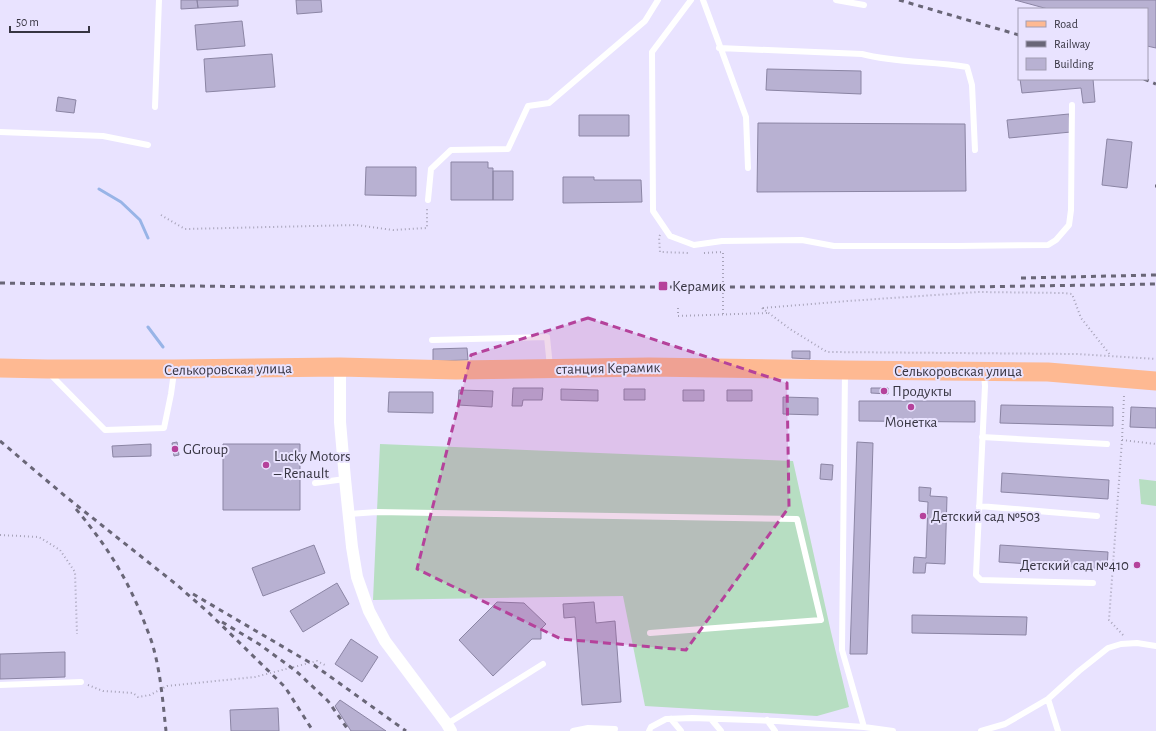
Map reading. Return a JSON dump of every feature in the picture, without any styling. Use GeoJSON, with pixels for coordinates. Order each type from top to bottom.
{"type":"FeatureCollection","features":[{"type":"Feature","properties":{"kind":"main road","name":"Селькоровская улица"},"geometry":{"type":"LineString","coordinates":[[0,368],[174,370],[340,367],[456,370]]}},
{"type":"Feature","properties":{"kind":"main road","name":"станция Керамик"},"geometry":{"type":"LineString","coordinates":[[456,370],[648,367],[759,369]]}},
{"type":"Feature","properties":{"kind":"main road","name":"Селькоровская улица"},"geometry":{"type":"LineString","coordinates":[[759,369],[1048,372],[1156,381]]}},
{"type":"Feature","properties":{"kind":"street"},"geometry":{"type":"LineString","coordinates":[[340,367],[340,422],[348,514],[352,547],[358,576],[369,611],[385,641],[449,727]]}},
{"type":"Feature","properties":{"kind":"lane"},"geometry":{"type":"LineString","coordinates":[[155,107],[159,0]]}},
{"type":"Feature","properties":{"kind":"lane"},"geometry":{"type":"LineString","coordinates":[[428,200],[431,169],[451,150],[508,149],[528,106],[549,103],[645,21],[658,0]]}},
{"type":"Feature","properties":{"kind":"lane"},"geometry":{"type":"LineString","coordinates":[[691,0],[652,52],[653,211],[670,236],[694,245],[722,241],[802,240],[834,246],[1048,245],[1056,240],[1069,225],[1071,210],[1072,105]]}},
{"type":"Feature","properties":{"kind":"lane"},"geometry":{"type":"LineString","coordinates":[[702,0],[746,117],[748,168]]}},
{"type":"Feature","properties":{"kind":"lane"},"geometry":{"type":"LineString","coordinates":[[836,0],[864,5]]}},
{"type":"Feature","properties":{"kind":"lane"},"geometry":{"type":"LineString","coordinates":[[719,48],[862,54],[880,59],[946,63],[967,67],[972,85],[975,150]]}},
{"type":"Feature","properties":{"kind":"lane"},"geometry":{"type":"LineString","coordinates":[[0,132],[103,136],[148,145]]}},
{"type":"Feature","properties":{"kind":"lane"},"geometry":{"type":"LineString","coordinates":[[432,340],[547,338],[550,369]]}},
{"type":"Feature","properties":{"kind":"lane"},"geometry":{"type":"LineString","coordinates":[[47,369],[70,395],[106,430],[164,428],[174,370]]}},
{"type":"Feature","properties":{"kind":"lane"},"geometry":{"type":"LineString","coordinates":[[845,370],[842,650],[864,727]]}},
{"type":"Feature","properties":{"kind":"lane"},"geometry":{"type":"LineString","coordinates":[[984,371],[985,386],[976,575],[980,580],[1093,583]]}},
{"type":"Feature","properties":{"kind":"lane"},"geometry":{"type":"LineString","coordinates":[[982,437],[1106,444]]}},
{"type":"Feature","properties":{"kind":"lane"},"geometry":{"type":"LineString","coordinates":[[315,482],[345,480]]}},
{"type":"Feature","properties":{"kind":"lane"},"geometry":{"type":"LineString","coordinates":[[979,506],[1097,516]]}},
{"type":"Feature","properties":{"kind":"lane"},"geometry":{"type":"LineString","coordinates":[[348,514],[376,512],[797,519],[821,620],[650,633]]}},
{"type":"Feature","properties":{"kind":"lane"},"geometry":{"type":"LineString","coordinates":[[981,731],[1006,724],[1048,699],[1079,671],[1108,648],[1130,643],[1156,646]]}},
{"type":"Feature","properties":{"kind":"lane"},"geometry":{"type":"LineString","coordinates":[[449,727],[543,664]]}},
{"type":"Feature","properties":{"kind":"lane"},"geometry":{"type":"LineString","coordinates":[[0,685],[81,682]]}},
{"type":"Feature","properties":{"kind":"lane"},"geometry":{"type":"LineString","coordinates":[[1048,699],[1058,731]]}},
{"type":"Feature","properties":{"kind":"lane"},"geometry":{"type":"LineString","coordinates":[[648,731],[651,727],[666,719],[711,719],[767,720],[864,727],[893,731]]}},
{"type":"Feature","properties":{"kind":"lane"},"geometry":{"type":"LineString","coordinates":[[671,719],[681,731]]}},
{"type":"Feature","properties":{"kind":"lane"},"geometry":{"type":"LineString","coordinates":[[711,719],[721,731]]}},
{"type":"Feature","properties":{"kind":"lane"},"geometry":{"type":"LineString","coordinates":[[767,720],[775,731]]}},
{"type":"Feature","properties":{"kind":"lane"},"geometry":{"type":"LineString","coordinates":[[573,731],[588,728],[615,729]]}},
{"type":"Feature","properties":{"kind":"path"},"geometry":{"type":"LineString","coordinates":[[161,214],[185,229],[356,225],[392,230],[427,228],[428,200]]}},
{"type":"Feature","properties":{"kind":"path"},"geometry":{"type":"LineString","coordinates":[[664,227],[659,237],[660,252],[682,253]]}},
{"type":"Feature","properties":{"kind":"path"},"geometry":{"type":"LineString","coordinates":[[723,252],[723,315]]}},
{"type":"Feature","properties":{"kind":"path"},"geometry":{"type":"LineString","coordinates":[[1111,356],[1080,318],[1072,294],[979,292],[762,308],[790,329],[827,352],[1077,354],[1156,359]]}},
{"type":"Feature","properties":{"kind":"path"},"geometry":{"type":"LineString","coordinates":[[678,308],[678,316],[769,313]]}},
{"type":"Feature","properties":{"kind":"path"},"geometry":{"type":"LineString","coordinates":[[1124,396],[1109,620],[1130,643]]}},
{"type":"Feature","properties":{"kind":"path"},"geometry":{"type":"LineString","coordinates":[[1122,440],[1156,444]]}},
{"type":"Feature","properties":{"kind":"path"},"geometry":{"type":"LineString","coordinates":[[0,535],[38,537],[60,550],[75,572],[77,634]]}},
{"type":"Feature","properties":{"kind":"path"},"geometry":{"type":"LineString","coordinates":[[81,682],[103,691],[133,693],[138,696],[150,695],[167,686],[255,677],[317,661],[327,666]]}},
{"type":"Feature","properties":{"kind":"highlighted area"},"geometry":{"type":"Polygon","coordinates":[[[588,318],[787,383],[789,507],[686,650],[561,639],[417,569],[471,355],[588,318]]]}},
{"type":"Feature","properties":{"kind":"green space"},"geometry":{"type":"Polygon","coordinates":[[[380,444],[793,461],[849,707],[817,716],[645,706],[623,596],[373,600],[380,444]]]}},
{"type":"Feature","properties":{"kind":"green space"},"geometry":{"type":"Polygon","coordinates":[[[1139,479],[1156,481],[1156,506],[1141,504],[1139,479]]]}},
{"type":"Feature","properties":{"kind":"building"},"geometry":{"type":"Polygon","coordinates":[[[181,0],[197,0],[198,8],[181,9],[181,0]]]}},
{"type":"Feature","properties":{"kind":"building"},"geometry":{"type":"Polygon","coordinates":[[[197,0],[238,0],[238,6],[198,8],[197,0]]]}},
{"type":"Feature","properties":{"kind":"building"},"geometry":{"type":"Polygon","coordinates":[[[296,0],[321,0],[322,12],[297,14],[296,0]]]}},
{"type":"Feature","properties":{"kind":"building"},"geometry":{"type":"Polygon","coordinates":[[[1015,0],[1156,0],[1156,48],[1148,46],[1148,8],[1044,8],[1015,0]]]}},
{"type":"Feature","properties":{"kind":"building"},"geometry":{"type":"Polygon","coordinates":[[[242,21],[245,46],[197,50],[195,25],[242,21]]]}},
{"type":"Feature","properties":{"kind":"building"},"geometry":{"type":"Polygon","coordinates":[[[272,54],[275,87],[206,92],[204,59],[272,54]]]}},
{"type":"Feature","properties":{"kind":"building"},"geometry":{"type":"Polygon","coordinates":[[[767,69],[861,71],[861,94],[766,90],[767,69]]]}},
{"type":"Feature","properties":{"kind":"building"},"geometry":{"type":"Polygon","coordinates":[[[1020,80],[1093,80],[1095,102],[1083,103],[1081,88],[1022,93],[1020,80]]]}},
{"type":"Feature","properties":{"kind":"building"},"geometry":{"type":"Polygon","coordinates":[[[58,97],[76,100],[74,113],[56,111],[58,97]]]}},
{"type":"Feature","properties":{"kind":"building"},"geometry":{"type":"Polygon","coordinates":[[[1069,114],[1071,132],[1009,138],[1007,120],[1069,114]]]}},
{"type":"Feature","properties":{"kind":"building"},"geometry":{"type":"Polygon","coordinates":[[[579,115],[629,115],[629,136],[579,136],[579,115]]]}},
{"type":"Feature","properties":{"kind":"building"},"geometry":{"type":"Polygon","coordinates":[[[758,123],[965,124],[966,191],[757,192],[758,123]]]}},
{"type":"Feature","properties":{"kind":"building"},"geometry":{"type":"Polygon","coordinates":[[[1107,139],[1132,142],[1127,188],[1102,185],[1107,139]]]}},
{"type":"Feature","properties":{"kind":"building"},"geometry":{"type":"Polygon","coordinates":[[[451,162],[488,162],[488,168],[493,168],[493,200],[451,200],[451,162]]]}},
{"type":"Feature","properties":{"kind":"building"},"geometry":{"type":"Polygon","coordinates":[[[366,167],[416,167],[416,196],[365,195],[366,167]]]}},
{"type":"Feature","properties":{"kind":"building"},"geometry":{"type":"Polygon","coordinates":[[[493,171],[513,171],[513,200],[493,200],[493,171]]]}},
{"type":"Feature","properties":{"kind":"building"},"geometry":{"type":"Polygon","coordinates":[[[563,177],[594,177],[594,180],[641,180],[642,202],[563,203],[563,177]]]}},
{"type":"Feature","properties":{"kind":"building"},"geometry":{"type":"Polygon","coordinates":[[[467,348],[468,360],[433,361],[433,349],[467,348]]]}},
{"type":"Feature","properties":{"kind":"building"},"geometry":{"type":"Polygon","coordinates":[[[792,351],[810,351],[810,359],[792,358],[792,351]]]}},
{"type":"Feature","properties":{"kind":"building"},"geometry":{"type":"Polygon","coordinates":[[[513,388],[543,388],[542,400],[523,400],[522,406],[512,406],[513,388]]]}},
{"type":"Feature","properties":{"kind":"building"},"geometry":{"type":"Polygon","coordinates":[[[871,388],[888,388],[888,394],[871,393],[871,388]]]}},
{"type":"Feature","properties":{"kind":"building"},"geometry":{"type":"Polygon","coordinates":[[[561,389],[598,390],[598,401],[561,400],[561,389]]]}},
{"type":"Feature","properties":{"kind":"building"},"geometry":{"type":"Polygon","coordinates":[[[624,389],[645,389],[645,400],[624,400],[624,389]]]}},
{"type":"Feature","properties":{"kind":"building"},"geometry":{"type":"Polygon","coordinates":[[[459,390],[493,391],[492,407],[458,405],[459,390]]]}},
{"type":"Feature","properties":{"kind":"building"},"geometry":{"type":"Polygon","coordinates":[[[683,390],[704,390],[704,401],[683,401],[683,390]]]}},
{"type":"Feature","properties":{"kind":"building"},"geometry":{"type":"Polygon","coordinates":[[[727,390],[752,390],[752,401],[727,401],[727,390]]]}},
{"type":"Feature","properties":{"kind":"building"},"geometry":{"type":"Polygon","coordinates":[[[389,392],[433,392],[433,413],[388,412],[389,392]]]}},
{"type":"Feature","properties":{"kind":"building"},"geometry":{"type":"Polygon","coordinates":[[[783,397],[818,398],[818,415],[783,414],[783,397]]]}},
{"type":"Feature","properties":{"kind":"building"},"geometry":{"type":"Polygon","coordinates":[[[859,401],[975,401],[975,422],[859,421],[859,401]]]}},
{"type":"Feature","properties":{"kind":"building"},"geometry":{"type":"Polygon","coordinates":[[[1001,405],[1113,407],[1113,426],[1000,423],[1001,405]]]}},
{"type":"Feature","properties":{"kind":"building"},"geometry":{"type":"Polygon","coordinates":[[[1131,407],[1156,408],[1156,428],[1130,427],[1131,407]]]}},
{"type":"Feature","properties":{"kind":"building"},"geometry":{"type":"Polygon","coordinates":[[[177,442],[179,455],[174,456],[172,443],[177,442]]]}},
{"type":"Feature","properties":{"kind":"building"},"geometry":{"type":"Polygon","coordinates":[[[857,442],[873,443],[867,654],[850,654],[857,442]]]}},
{"type":"Feature","properties":{"kind":"building"},"geometry":{"type":"Polygon","coordinates":[[[151,444],[151,456],[113,457],[112,446],[151,444]]]}},
{"type":"Feature","properties":{"kind":"building"},"geometry":{"type":"Polygon","coordinates":[[[223,444],[300,444],[300,510],[223,510],[223,444]]]}},
{"type":"Feature","properties":{"kind":"building"},"geometry":{"type":"Polygon","coordinates":[[[821,464],[833,465],[832,480],[820,479],[821,464]]]}},
{"type":"Feature","properties":{"kind":"building"},"geometry":{"type":"Polygon","coordinates":[[[1002,473],[1109,480],[1108,499],[1001,492],[1002,473]]]}},
{"type":"Feature","properties":{"kind":"building"},"geometry":{"type":"Polygon","coordinates":[[[919,487],[931,488],[930,496],[947,497],[945,564],[926,563],[925,573],[913,573],[914,557],[926,558],[928,502],[919,501],[919,487]]]}},
{"type":"Feature","properties":{"kind":"building"},"geometry":{"type":"Polygon","coordinates":[[[314,545],[325,573],[263,596],[252,568],[314,545]]]}},
{"type":"Feature","properties":{"kind":"building"},"geometry":{"type":"Polygon","coordinates":[[[1000,545],[1108,552],[1107,569],[999,562],[1000,545]]]}},
{"type":"Feature","properties":{"kind":"building"},"geometry":{"type":"Polygon","coordinates":[[[337,583],[349,604],[303,632],[290,611],[337,583]]]}},
{"type":"Feature","properties":{"kind":"building"},"geometry":{"type":"Polygon","coordinates":[[[497,602],[524,603],[546,624],[541,629],[541,639],[532,639],[493,676],[459,640],[497,602]]]}},
{"type":"Feature","properties":{"kind":"building"},"geometry":{"type":"Polygon","coordinates":[[[594,602],[596,623],[615,621],[621,702],[582,705],[575,617],[564,618],[563,604],[594,602]]]}},
{"type":"Feature","properties":{"kind":"building"},"geometry":{"type":"Polygon","coordinates":[[[912,615],[1027,617],[1026,635],[912,633],[912,615]]]}},
{"type":"Feature","properties":{"kind":"building"},"geometry":{"type":"Polygon","coordinates":[[[351,639],[378,657],[362,682],[335,664],[351,639]]]}},
{"type":"Feature","properties":{"kind":"building"},"geometry":{"type":"Polygon","coordinates":[[[65,652],[65,677],[0,679],[0,654],[65,652]]]}},
{"type":"Feature","properties":{"kind":"building"},"geometry":{"type":"Polygon","coordinates":[[[340,700],[386,731],[351,731],[335,706],[340,700]]]}},
{"type":"Feature","properties":{"kind":"building"},"geometry":{"type":"Polygon","coordinates":[[[278,708],[279,731],[231,731],[230,710],[278,708]]]}},
{"type":"Feature","properties":{"kind":"waterway"},"geometry":{"type":"LineString","coordinates":[[99,189],[121,202],[140,220],[148,238]]}},
{"type":"Feature","properties":{"kind":"waterway"},"geometry":{"type":"LineString","coordinates":[[148,327],[163,347]]}},
{"type":"Feature","properties":{"kind":"railway"},"geometry":{"type":"LineString","coordinates":[[899,0],[1018,35]]}},
{"type":"Feature","properties":{"kind":"railway"},"geometry":{"type":"LineString","coordinates":[[1146,80],[1156,84]]}},
{"type":"Feature","properties":{"kind":"railway"},"geometry":{"type":"LineString","coordinates":[[1021,278],[1156,275]]}},
{"type":"Feature","properties":{"kind":"railway"},"geometry":{"type":"LineString","coordinates":[[0,283],[262,287],[969,287],[1156,284]]}},
{"type":"Feature","properties":{"kind":"railway"},"geometry":{"type":"LineString","coordinates":[[0,441],[65,496],[177,585],[209,613],[285,687],[313,731]]}},
{"type":"Feature","properties":{"kind":"railway"},"geometry":{"type":"LineString","coordinates":[[76,509],[116,564],[131,592],[151,640],[162,690],[166,731]]}},
{"type":"Feature","properties":{"kind":"railway"},"geometry":{"type":"LineString","coordinates":[[193,594],[314,665],[406,731]]}},
{"type":"Feature","properties":{"kind":"railway"},"geometry":{"type":"LineString","coordinates":[[222,622],[259,644],[296,671],[328,701],[349,731]]}},
{"type":"Feature","properties":{"kind":"place","name":"Керамик"},"geometry":{"type":"Point","coordinates":[663,286]}},
{"type":"Feature","properties":{"kind":"place","name":"Продукты"},"geometry":{"type":"Point","coordinates":[884,391]}},
{"type":"Feature","properties":{"kind":"place","name":"Монетка"},"geometry":{"type":"Point","coordinates":[911,407]}},
{"type":"Feature","properties":{"kind":"place","name":"GGroup"},"geometry":{"type":"Point","coordinates":[175,449]}},
{"type":"Feature","properties":{"kind":"place","name":"Lucky Motors – Renault"},"geometry":{"type":"Point","coordinates":[266,465]}},
{"type":"Feature","properties":{"kind":"place","name":"Детский сад №503"},"geometry":{"type":"Point","coordinates":[923,516]}},
{"type":"Feature","properties":{"kind":"place","name":"Детский сад №410"},"geometry":{"type":"Point","coordinates":[1137,565]}}]}
